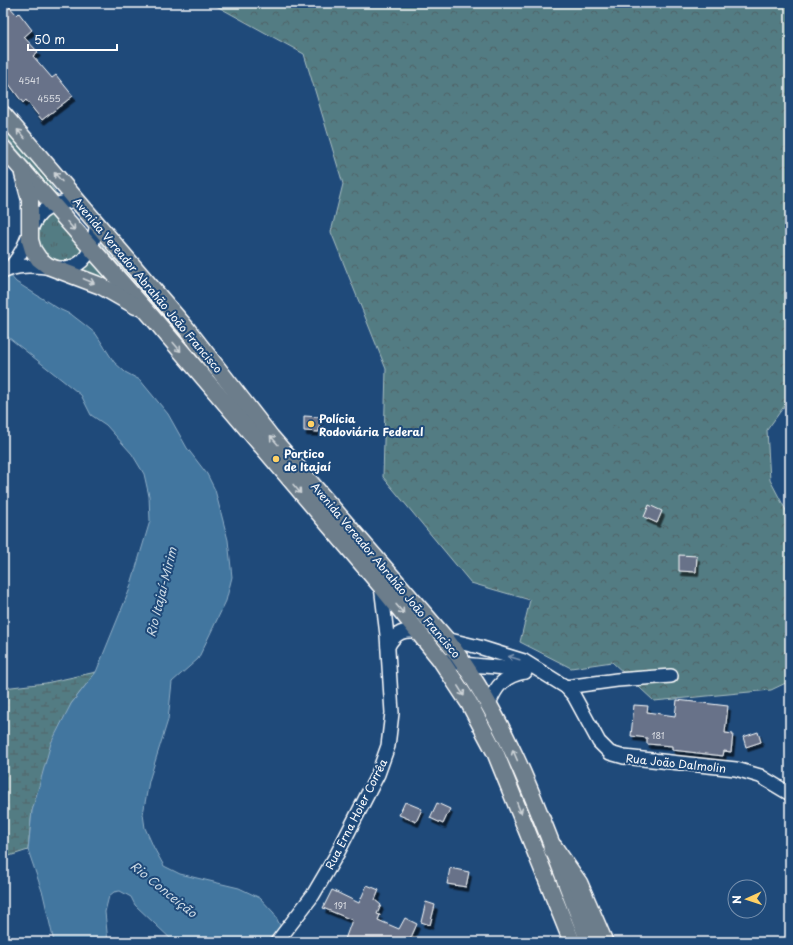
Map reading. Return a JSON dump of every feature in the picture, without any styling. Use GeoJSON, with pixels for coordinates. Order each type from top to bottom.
{"type":"FeatureCollection","features":[{"type":"Feature","properties":{"kind":"highway"},"geometry":{"type":"LineString","coordinates":[[553,848],[578,884],[580,922],[602,942]]}},
{"type":"Feature","properties":{"kind":"main road","name":"Avenida Vereador Abrahão João Francisco"},"geometry":{"type":"LineString","coordinates":[[3,114],[207,352],[271,437],[446,639],[465,664],[489,704],[513,749],[553,848]]}},
{"type":"Feature","properties":{"kind":"main road","name":"Avenida Vereador Abrahão João Francisco"},"geometry":{"type":"LineString","coordinates":[[3,148],[152,317],[420,632],[440,659],[469,703],[495,752],[589,942]]}},
{"type":"Feature","properties":{"kind":"main road"},"geometry":{"type":"LineString","coordinates":[[21,168],[30,200],[31,217],[29,233],[31,245],[36,255],[43,263],[106,289],[152,317]]}},
{"type":"Feature","properties":{"kind":"main road","name":"Avenida Vereador Abrahão João Francisco"},"geometry":{"type":"LineString","coordinates":[[572,942],[580,922]]}},
{"type":"Feature","properties":{"kind":"street"},"geometry":{"type":"LineString","coordinates":[[7,270],[21,254],[36,218],[43,210],[52,205],[78,200]]}},
{"type":"Feature","properties":{"kind":"street"},"geometry":{"type":"LineString","coordinates":[[7,270],[30,266],[64,269],[76,265],[84,258],[91,247],[97,222]]}},
{"type":"Feature","properties":{"kind":"street","name":"Rua Erna Hoier Corrêa"},"geometry":{"type":"LineString","coordinates":[[280,937],[313,895],[356,819],[386,754],[391,724],[388,646],[381,586]]}},
{"type":"Feature","properties":{"kind":"street"},"geometry":{"type":"LineString","coordinates":[[388,646],[397,634],[404,631],[420,632]]}},
{"type":"Feature","properties":{"kind":"street","name":"Rua João Dalmolin"},"geometry":{"type":"LineString","coordinates":[[446,639],[524,661],[566,687],[574,696],[599,742],[610,753],[624,757],[736,769],[760,776],[790,794]]}},
{"type":"Feature","properties":{"kind":"street","name":"Rua João Dalmolin"},"geometry":{"type":"LineString","coordinates":[[440,659],[465,664],[486,665],[548,676]]}},
{"type":"Feature","properties":{"kind":"street","name":"Rua João Dalmolin"},"geometry":{"type":"LineString","coordinates":[[489,704],[495,689],[502,681],[511,676],[525,672]]}},
{"type":"Feature","properties":{"kind":"street"},"geometry":{"type":"LineString","coordinates":[[566,687],[617,680],[671,676]]}},
{"type":"Feature","properties":{"kind":"green space"},"geometry":{"type":"Polygon","coordinates":[[[211,3],[790,3],[790,398],[767,430],[770,480],[790,518],[790,681],[771,690],[654,701],[612,662],[571,668],[520,642],[530,600],[471,583],[383,477],[386,369],[331,232],[343,184],[304,54],[211,3]]]}},
{"type":"Feature","properties":{"kind":"green space"},"geometry":{"type":"Polygon","coordinates":[[[3,126],[37,161],[60,199],[3,133],[3,126]]]}},
{"type":"Feature","properties":{"kind":"green space"},"geometry":{"type":"Polygon","coordinates":[[[50,212],[85,248],[74,259],[66,261],[52,258],[46,254],[42,248],[39,242],[39,227],[50,212]]]}},
{"type":"Feature","properties":{"kind":"green space"},"geometry":{"type":"Polygon","coordinates":[[[101,244],[140,289],[169,316],[202,353],[197,358],[101,244]]]}},
{"type":"Feature","properties":{"kind":"green space"},"geometry":{"type":"Polygon","coordinates":[[[93,258],[112,282],[76,270],[93,258]]]}},
{"type":"Feature","properties":{"kind":"green space"},"geometry":{"type":"Polygon","coordinates":[[[96,672],[71,704],[32,811],[28,850],[3,858],[3,688],[46,683],[96,672]]]}},
{"type":"Feature","properties":{"kind":"water"},"geometry":{"type":"Polygon","coordinates":[[[3,267],[16,282],[59,309],[72,315],[96,334],[114,362],[125,372],[140,380],[168,414],[187,448],[207,474],[215,490],[228,540],[232,577],[226,601],[198,659],[172,682],[168,720],[149,781],[143,814],[145,828],[164,866],[180,874],[239,888],[260,898],[274,913],[287,940],[294,942],[174,942],[135,905],[131,897],[120,891],[114,892],[109,896],[105,912],[108,942],[54,942],[43,894],[28,850],[32,811],[51,743],[71,704],[96,672],[129,591],[150,521],[149,496],[144,474],[132,454],[106,425],[91,415],[81,395],[3,333],[3,267]]]}},
{"type":"Feature","properties":{"kind":"building"},"geometry":{"type":"Polygon","coordinates":[[[3,3],[6,3],[17,15],[19,13],[32,30],[24,37],[38,52],[33,56],[52,78],[56,75],[73,96],[42,120],[26,100],[23,103],[3,76],[3,3]]]}},
{"type":"Feature","properties":{"kind":"building","name":"Polícia Rodoviária Federal"},"geometry":{"type":"Polygon","coordinates":[[[304,416],[320,417],[319,432],[304,431],[304,416]]]}},
{"type":"Feature","properties":{"kind":"building"},"geometry":{"type":"Polygon","coordinates":[[[649,505],[662,511],[657,523],[644,517],[649,505]]]}},
{"type":"Feature","properties":{"kind":"building"},"geometry":{"type":"Polygon","coordinates":[[[679,555],[697,556],[696,572],[679,571],[679,555]]]}},
{"type":"Feature","properties":{"kind":"building"},"geometry":{"type":"Polygon","coordinates":[[[677,700],[728,706],[725,733],[733,734],[731,752],[724,751],[723,756],[672,750],[672,746],[647,744],[647,738],[631,736],[634,705],[648,706],[647,712],[675,716],[677,700]]]}},
{"type":"Feature","properties":{"kind":"building"},"geometry":{"type":"Polygon","coordinates":[[[758,732],[761,742],[746,747],[743,737],[758,732]]]}},
{"type":"Feature","properties":{"kind":"building"},"geometry":{"type":"Polygon","coordinates":[[[405,802],[422,809],[416,822],[399,815],[405,802]]]}},
{"type":"Feature","properties":{"kind":"building"},"geometry":{"type":"Polygon","coordinates":[[[437,803],[450,809],[443,824],[430,818],[437,803]]]}},
{"type":"Feature","properties":{"kind":"building"},"geometry":{"type":"Polygon","coordinates":[[[450,868],[469,872],[466,887],[447,884],[450,868]]]}},
{"type":"Feature","properties":{"kind":"building"},"geometry":{"type":"Polygon","coordinates":[[[367,885],[379,890],[375,900],[381,905],[377,914],[380,915],[378,920],[399,929],[405,918],[417,924],[409,942],[344,942],[352,920],[323,908],[332,890],[359,903],[367,885]]]}},
{"type":"Feature","properties":{"kind":"building"},"geometry":{"type":"Polygon","coordinates":[[[426,902],[435,905],[430,925],[421,922],[426,902]]]}},
{"type":"Feature","properties":{"kind":"place","name":"Polícia Rodoviária Federal"},"geometry":{"type":"Point","coordinates":[311,424]}},
{"type":"Feature","properties":{"kind":"place","name":"Portico de Itajaí"},"geometry":{"type":"Point","coordinates":[276,459]}},
{"type":"Feature","properties":{"kind":"water label","name":"Rio Itajaí-Mirim"},"geometry":{"type":"Point","coordinates":[161,592]}},
{"type":"Feature","properties":{"kind":"water label","name":"Rio Conceição"},"geometry":{"type":"Point","coordinates":[164,889]}}]}
